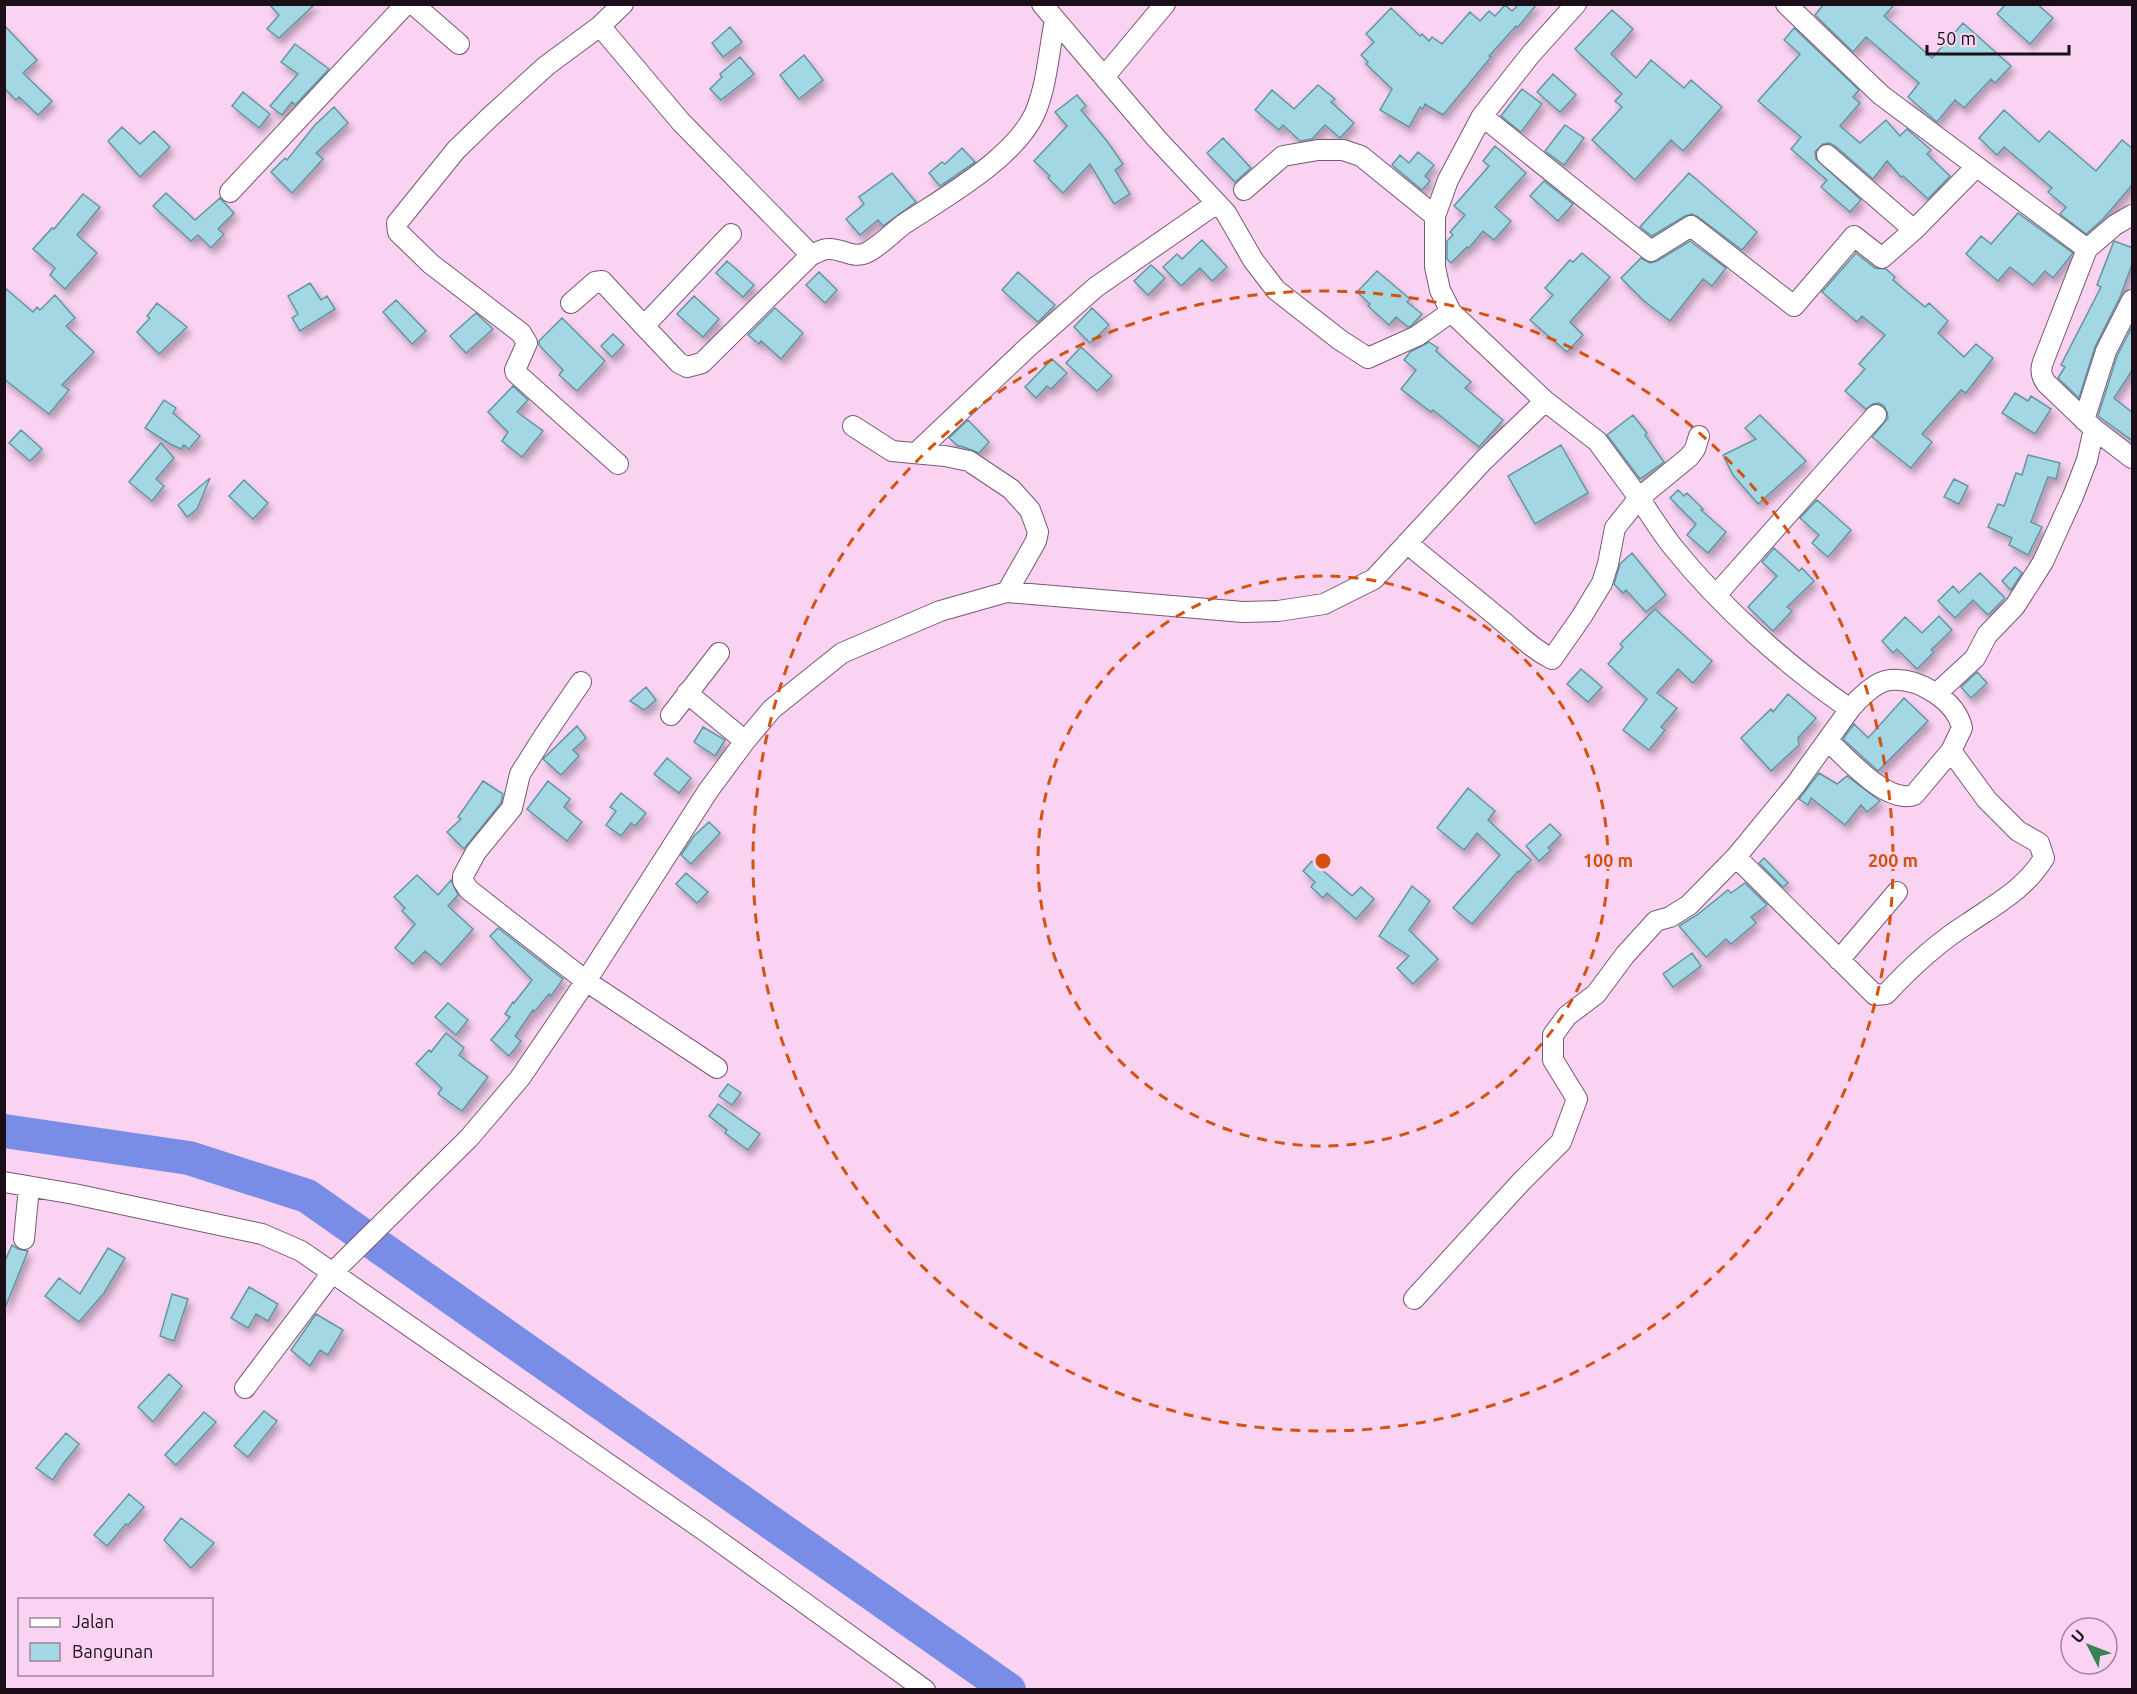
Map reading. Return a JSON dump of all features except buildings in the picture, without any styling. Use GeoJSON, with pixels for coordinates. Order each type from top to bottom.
{"type":"FeatureCollection","features":[{"type":"Feature","properties":{"kind":"street"},"geometry":{"type":"LineString","coordinates":[[230,192],[406,4]]}},
{"type":"Feature","properties":{"kind":"street"},"geometry":{"type":"LineString","coordinates":[[413,4],[459,44]]}},
{"type":"Feature","properties":{"kind":"street"},"geometry":{"type":"LineString","coordinates":[[618,464],[516,373],[515,370],[527,343],[522,333],[431,264],[398,232],[396,227],[397,222],[456,150],[546,66],[600,26],[623,4]]}},
{"type":"Feature","properties":{"kind":"street"},"geometry":{"type":"LineString","coordinates":[[1042,4],[1156,138],[1226,213],[1253,260],[1276,291],[1340,340],[1368,358],[1417,336],[1451,312]]}},
{"type":"Feature","properties":{"kind":"street"},"geometry":{"type":"LineString","coordinates":[[1104,77],[1165,4]]}},
{"type":"Feature","properties":{"kind":"street"},"geometry":{"type":"LineString","coordinates":[[1786,4],[1881,95],[2087,249]]}},
{"type":"Feature","properties":{"kind":"street"},"geometry":{"type":"LineString","coordinates":[[1566,8],[1482,116],[1448,180],[1435,216],[1435,267],[1440,290],[1451,312],[1545,401],[1597,441],[1672,546],[1716,595],[1809,681],[1850,709]]}},
{"type":"Feature","properties":{"kind":"street"},"geometry":{"type":"LineString","coordinates":[[571,303],[595,282],[602,281],[679,363],[687,367],[702,363],[811,255],[826,249],[837,249],[853,255],[868,252],[1004,156],[1028,127],[1036,112],[1055,20]]}},
{"type":"Feature","properties":{"kind":"street"},"geometry":{"type":"LineString","coordinates":[[600,26],[681,123],[811,255]]}},
{"type":"Feature","properties":{"kind":"street"},"geometry":{"type":"LineString","coordinates":[[1482,116],[1651,251],[1691,226],[1794,306],[1854,236],[1882,258],[1914,230],[1976,167]]}},
{"type":"Feature","properties":{"kind":"street"},"geometry":{"type":"LineString","coordinates":[[1244,190],[1283,156],[1318,150],[1343,150],[1361,156],[1435,216]]}},
{"type":"Feature","properties":{"kind":"street"},"geometry":{"type":"LineString","coordinates":[[1827,155],[1914,230]]}},
{"type":"Feature","properties":{"kind":"street"},"geometry":{"type":"LineString","coordinates":[[916,453],[1028,347],[1096,287],[1217,203]]}},
{"type":"Feature","properties":{"kind":"street"},"geometry":{"type":"LineString","coordinates":[[2133,215],[2121,220],[2087,249],[2041,367],[2042,377],[2046,383],[2089,424],[2133,458]]}},
{"type":"Feature","properties":{"kind":"street"},"geometry":{"type":"LineString","coordinates":[[644,326],[731,234]]}},
{"type":"Feature","properties":{"kind":"street"},"geometry":{"type":"LineString","coordinates":[[1937,693],[1975,658],[1987,635],[2015,606],[2043,562],[2087,460],[2089,424],[2106,351],[2133,300]]}},
{"type":"Feature","properties":{"kind":"street"},"geometry":{"type":"LineString","coordinates":[[244,1388],[334,1271],[469,1138],[520,1078],[586,981],[708,791],[745,741],[772,709],[842,653],[940,611],[1007,592],[1244,612],[1324,604],[1374,579],[1484,461],[1545,401]]}},
{"type":"Feature","properties":{"kind":"street"},"geometry":{"type":"LineString","coordinates":[[1716,595],[1876,415]]}},
{"type":"Feature","properties":{"kind":"street"},"geometry":{"type":"LineString","coordinates":[[852,426],[892,451],[969,461],[1011,489],[1030,510],[1038,532],[1036,542],[1007,592]]}},
{"type":"Feature","properties":{"kind":"street"},"geometry":{"type":"LineString","coordinates":[[1407,543],[1503,621],[1520,638],[1552,659],[1602,582],[1615,528],[1639,498],[1689,457],[1695,449],[1699,436]]}},
{"type":"Feature","properties":{"kind":"street"},"geometry":{"type":"LineString","coordinates":[[671,715],[719,653]]}},
{"type":"Feature","properties":{"kind":"street"},"geometry":{"type":"LineString","coordinates":[[1414,1299],[1521,1182],[1561,1142],[1577,1099],[1553,1060],[1552,1035],[1567,1016],[1596,994],[1625,955],[1656,921],[1670,917],[1689,905],[1736,857],[1796,784],[1860,696],[1889,680],[1908,682],[1937,693],[1960,716],[1962,728],[1951,751],[1914,795],[1906,798],[1873,782],[1828,741]]}},
{"type":"Feature","properties":{"kind":"street"},"geometry":{"type":"LineString","coordinates":[[581,682],[543,736],[520,774],[512,808],[476,852],[463,876],[463,881],[468,890],[586,981],[717,1068]]}},
{"type":"Feature","properties":{"kind":"street"},"geometry":{"type":"LineString","coordinates":[[687,693],[745,741]]}},
{"type":"Feature","properties":{"kind":"street"},"geometry":{"type":"LineString","coordinates":[[1736,857],[1875,995],[1886,994],[1930,952],[2023,885],[2044,858],[2039,843],[2018,831],[1987,800],[1951,751]]}},
{"type":"Feature","properties":{"kind":"street"},"geometry":{"type":"LineString","coordinates":[[1839,960],[1897,892]]}},
{"type":"Feature","properties":{"kind":"street"},"geometry":{"type":"LineString","coordinates":[[4,1182],[262,1234],[301,1251],[334,1271],[925,1689]]}},
{"type":"Feature","properties":{"kind":"street"},"geometry":{"type":"LineString","coordinates":[[24,1239],[29,1187]]}},
{"type":"Feature","properties":{"kind":"waterway"},"geometry":{"type":"LineString","coordinates":[[4,1131],[189,1158],[307,1196],[1009,1690]]}}]}
